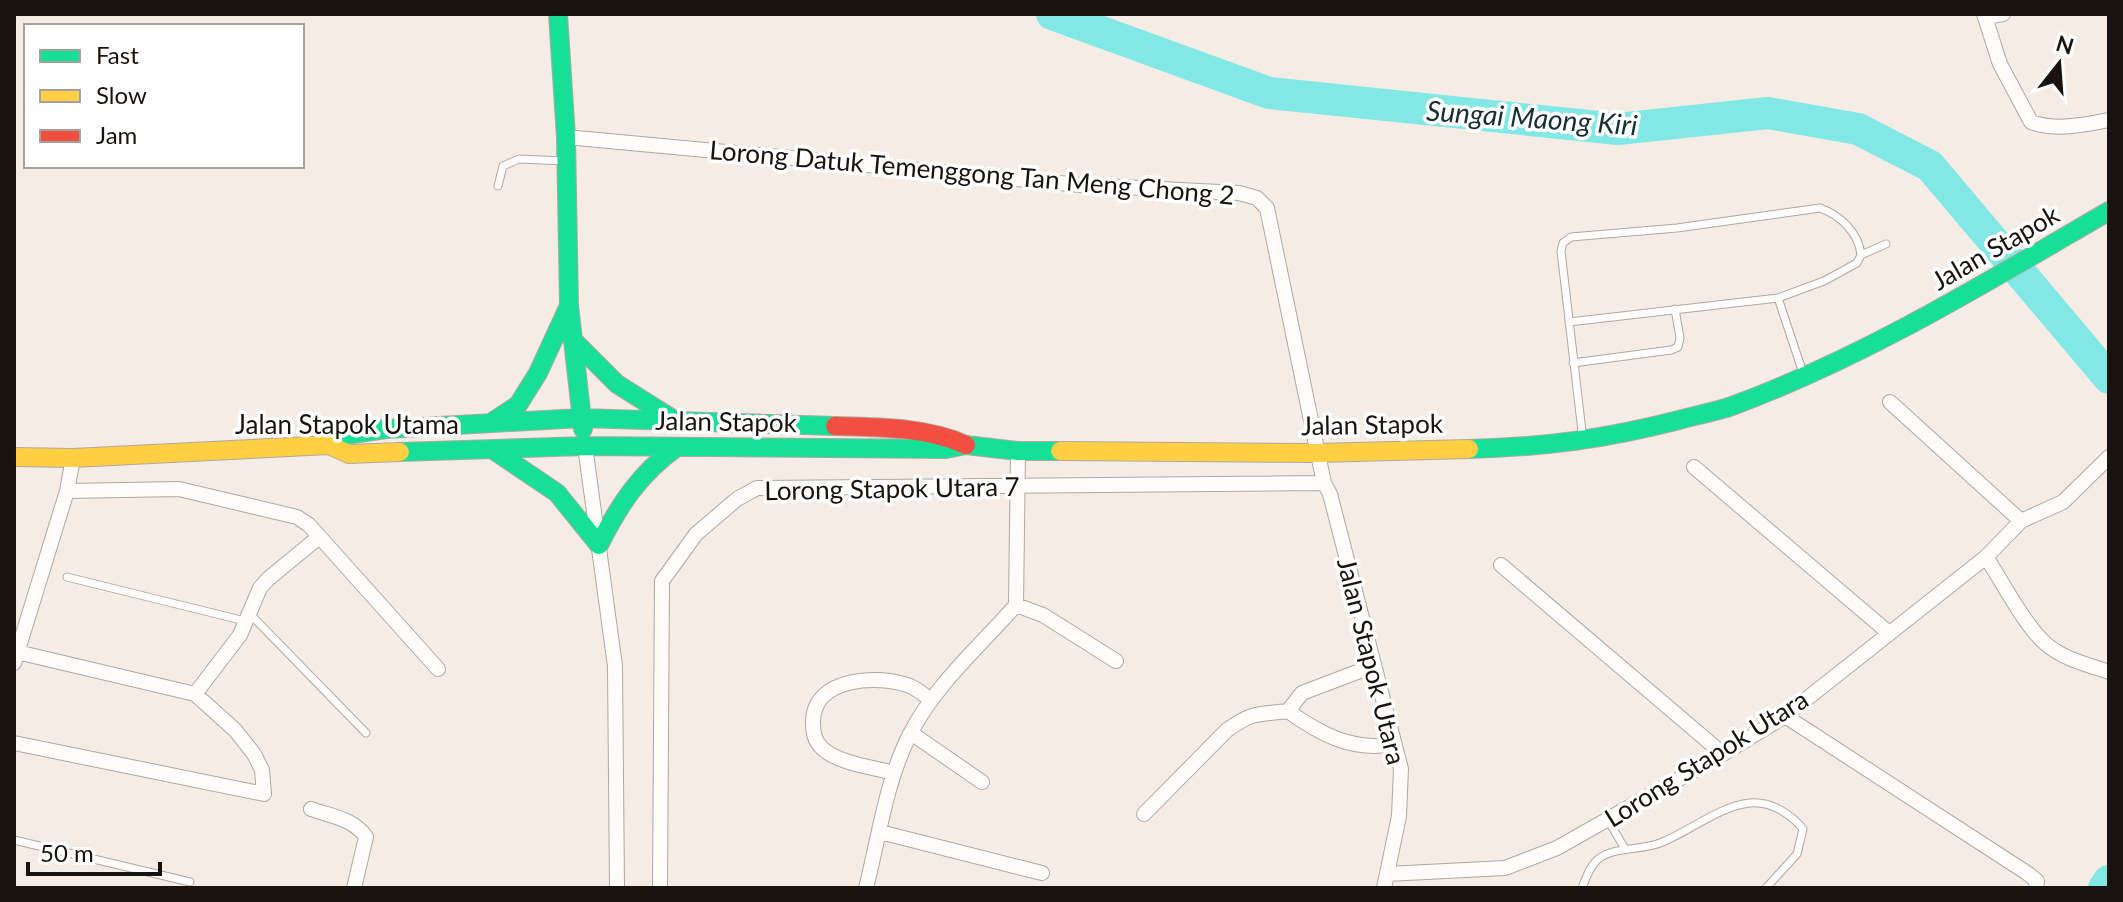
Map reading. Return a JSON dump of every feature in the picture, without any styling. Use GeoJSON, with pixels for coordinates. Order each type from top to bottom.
{"type":"FeatureCollection","features":[{"type":"Feature","properties":{"kind":"main road"},"geometry":{"type":"LineString","coordinates":[[558,14],[567,161],[569,305],[585,446]]}},
{"type":"Feature","properties":{"kind":"main road","name":"Jalan Stapok"},"geometry":{"type":"LineString","coordinates":[[585,446],[946,449],[966,445],[1018,451],[1317,453],[1536,447],[1584,441],[1657,427],[1767,393],[1940,309],[2109,211]]}},
{"type":"Feature","properties":{"kind":"main road"},"geometry":{"type":"LineString","coordinates":[[490,424],[518,405],[538,373],[569,305]]}},
{"type":"Feature","properties":{"kind":"main road"},"geometry":{"type":"LineString","coordinates":[[572,339],[599,370],[638,402],[676,421],[700,423]]}},
{"type":"Feature","properties":{"kind":"main road"},"geometry":{"type":"LineString","coordinates":[[329,445],[339,436],[365,431],[581,418],[872,427],[946,436],[966,445]]}},
{"type":"Feature","properties":{"kind":"main road","name":"Jalan Stapok Utama"},"geometry":{"type":"LineString","coordinates":[[14,457],[73,458],[329,445],[349,454],[585,446]]}},
{"type":"Feature","properties":{"kind":"main road"},"geometry":{"type":"LineString","coordinates":[[492,449],[557,493],[599,545],[630,488],[654,462],[677,447]]}},
{"type":"Feature","properties":{"kind":"street"},"geometry":{"type":"LineString","coordinates":[[2003,14],[1985,16],[2000,64],[2031,122],[2041,126],[2074,127],[2109,120]]}},
{"type":"Feature","properties":{"kind":"street","name":"Lorong Datuk Temenggong Tan Meng Chong 2"},"geometry":{"type":"LineString","coordinates":[[566,137],[1081,185],[1239,193],[1257,198],[1267,208],[1324,483]]}},
{"type":"Feature","properties":{"kind":"street"},"geometry":{"type":"LineString","coordinates":[[1890,402],[2021,521],[2063,502],[2109,457]]}},
{"type":"Feature","properties":{"kind":"street"},"geometry":{"type":"LineString","coordinates":[[585,446],[615,666],[617,888]]}},
{"type":"Feature","properties":{"kind":"street"},"geometry":{"type":"LineString","coordinates":[[866,888],[894,773],[911,733],[931,700],[1016,605],[1018,451]]}},
{"type":"Feature","properties":{"kind":"street"},"geometry":{"type":"LineString","coordinates":[[14,743],[264,794],[262,770],[254,754],[235,730],[195,694],[16,658],[67,491],[73,458]]}},
{"type":"Feature","properties":{"kind":"street"},"geometry":{"type":"LineString","coordinates":[[1694,467],[1889,633]]}},
{"type":"Feature","properties":{"kind":"street","name":"Lorong Stapok Utara 7"},"geometry":{"type":"LineString","coordinates":[[660,888],[662,581],[696,534],[737,499],[757,488],[1324,483]]}},
{"type":"Feature","properties":{"kind":"street","name":"Jalan Stapok Utara"},"geometry":{"type":"LineString","coordinates":[[1324,483],[1330,494],[1401,769],[1399,816],[1386,881]]}},
{"type":"Feature","properties":{"kind":"street"},"geometry":{"type":"LineString","coordinates":[[67,491],[179,489],[297,517],[309,525],[438,669]]}},
{"type":"Feature","properties":{"kind":"street","name":"Lorong Stapok Utara"},"geometry":{"type":"LineString","coordinates":[[1386,881],[1505,868],[1557,848],[1723,754],[1785,716],[1986,557],[2021,521]]}},
{"type":"Feature","properties":{"kind":"street"},"geometry":{"type":"LineString","coordinates":[[195,694],[229,652],[268,579],[319,537]]}},
{"type":"Feature","properties":{"kind":"street"},"geometry":{"type":"LineString","coordinates":[[1986,557],[2030,625],[2047,645],[2079,662],[2109,672]]}},
{"type":"Feature","properties":{"kind":"street"},"geometry":{"type":"LineString","coordinates":[[1501,565],[1723,754]]}},
{"type":"Feature","properties":{"kind":"street"},"geometry":{"type":"LineString","coordinates":[[1016,605],[1043,615],[1116,661]]}},
{"type":"Feature","properties":{"kind":"street"},"geometry":{"type":"LineString","coordinates":[[1288,711],[1302,693],[1373,666]]}},
{"type":"Feature","properties":{"kind":"street"},"geometry":{"type":"LineString","coordinates":[[894,773],[840,758],[823,749],[813,734],[813,712],[824,694],[849,681],[898,683],[931,700]]}},
{"type":"Feature","properties":{"kind":"street"},"geometry":{"type":"LineString","coordinates":[[1144,814],[1227,730],[1253,713],[1288,711],[1317,732],[1379,747],[1394,744]]}},
{"type":"Feature","properties":{"kind":"street"},"geometry":{"type":"LineString","coordinates":[[1785,716],[2027,873],[2037,881],[2036,888]]}},
{"type":"Feature","properties":{"kind":"street"},"geometry":{"type":"LineString","coordinates":[[911,733],[982,782]]}},
{"type":"Feature","properties":{"kind":"street"},"geometry":{"type":"LineString","coordinates":[[311,809],[352,823],[366,837],[354,888]]}},
{"type":"Feature","properties":{"kind":"street"},"geometry":{"type":"LineString","coordinates":[[880,832],[1042,873]]}},
{"type":"Feature","properties":{"kind":"lane"},"geometry":{"type":"LineString","coordinates":[[498,186],[503,166],[519,159],[567,161]]}},
{"type":"Feature","properties":{"kind":"lane"},"geometry":{"type":"LineString","coordinates":[[1569,322],[1778,298],[1824,281],[1857,263],[1861,255],[1860,244],[1842,221],[1820,208],[1677,228],[1571,237],[1563,243],[1561,251],[1573,363],[1584,441]]}},
{"type":"Feature","properties":{"kind":"lane"},"geometry":{"type":"LineString","coordinates":[[1861,255],[1886,244]]}},
{"type":"Feature","properties":{"kind":"lane"},"geometry":{"type":"LineString","coordinates":[[1778,298],[1805,376]]}},
{"type":"Feature","properties":{"kind":"lane"},"geometry":{"type":"LineString","coordinates":[[1573,363],[1678,347],[1680,338],[1675,309]]}},
{"type":"Feature","properties":{"kind":"lane"},"geometry":{"type":"LineString","coordinates":[[67,577],[247,617],[366,733]]}},
{"type":"Feature","properties":{"kind":"lane"},"geometry":{"type":"LineString","coordinates":[[1582,888],[1588,872],[1600,857],[1661,842],[1705,819],[1752,802],[1792,816],[1803,829],[1797,854],[1766,888]]}},
{"type":"Feature","properties":{"kind":"lane"},"geometry":{"type":"LineString","coordinates":[[1607,819],[1625,849]]}},
{"type":"Feature","properties":{"kind":"lane"},"geometry":{"type":"LineString","coordinates":[[14,840],[190,882]]}},
{"type":"Feature","properties":{"kind":"waterway","name":"Sungai Maong Kiri"},"geometry":{"type":"LineString","coordinates":[[1052,14],[1269,93],[1618,129],[1768,113],[1858,129],[1930,166],[2109,378]]}},
{"type":"Feature","properties":{"kind":"waterway"},"geometry":{"type":"LineString","coordinates":[[2104,888],[2109,881]]}},
{"type":"Feature","properties":{"kind":"traffic: fast"},"geometry":{"type":"LineString","coordinates":[[558,14],[566,137],[569,305],[583,429]]}},
{"type":"Feature","properties":{"kind":"traffic: fast"},"geometry":{"type":"LineString","coordinates":[[1469,449],[1600,437],[1732,406],[1830,365],[1878,341],[2109,211]]}},
{"type":"Feature","properties":{"kind":"traffic: fast"},"geometry":{"type":"LineString","coordinates":[[492,422],[518,405],[538,373],[568,308]]}},
{"type":"Feature","properties":{"kind":"traffic: fast"},"geometry":{"type":"LineString","coordinates":[[572,339],[617,384],[671,418]]}},
{"type":"Feature","properties":{"kind":"traffic: fast"},"geometry":{"type":"LineString","coordinates":[[329,445],[339,436],[386,429],[581,418],[835,426]]}},
{"type":"Feature","properties":{"kind":"traffic: fast"},"geometry":{"type":"LineString","coordinates":[[400,452],[585,446],[946,449],[966,445],[1018,451],[1060,451]]}},
{"type":"Feature","properties":{"kind":"traffic: fast"},"geometry":{"type":"LineString","coordinates":[[492,449],[557,493],[599,545],[632,491],[652,468],[677,447]]}},
{"type":"Feature","properties":{"kind":"traffic: slow"},"geometry":{"type":"LineString","coordinates":[[14,457],[73,458],[329,445],[349,454],[400,452]]}},
{"type":"Feature","properties":{"kind":"traffic: slow"},"geometry":{"type":"LineString","coordinates":[[1060,451],[1317,453],[1469,449]]}},
{"type":"Feature","properties":{"kind":"traffic: jam"},"geometry":{"type":"LineString","coordinates":[[835,426],[919,431],[966,445]]}}]}
